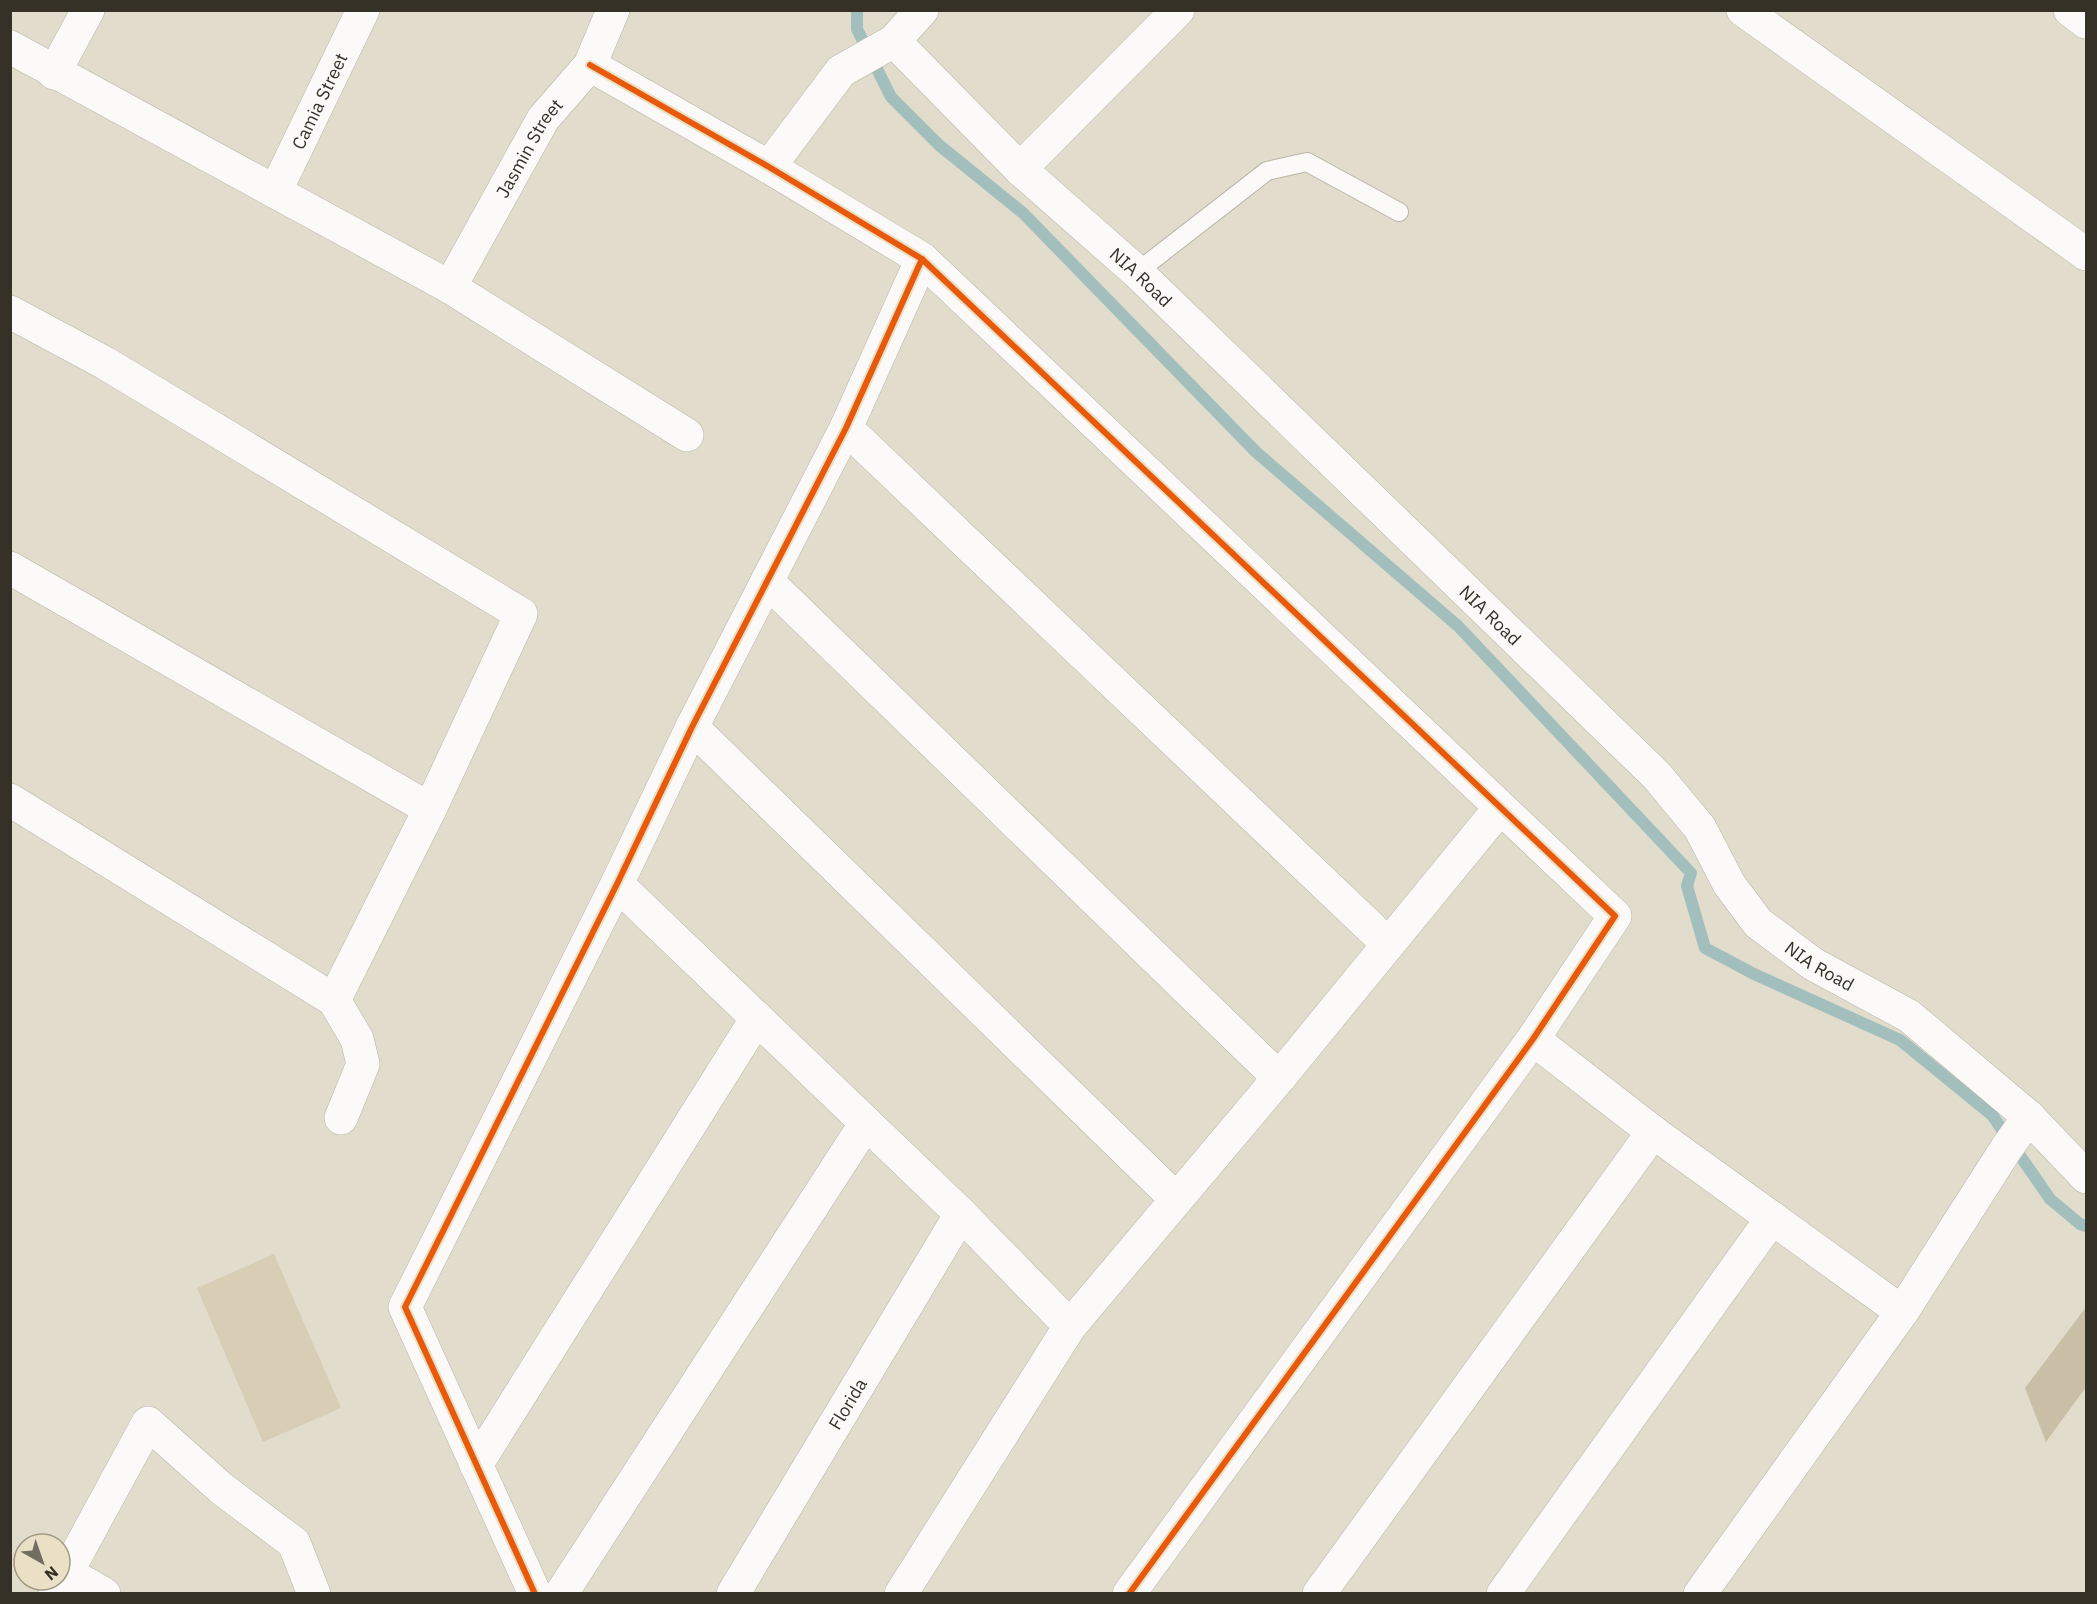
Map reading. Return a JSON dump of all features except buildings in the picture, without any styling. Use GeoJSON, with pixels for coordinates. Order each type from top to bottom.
{"type":"FeatureCollection","features":[{"type":"Feature","properties":{"kind":"street"},"geometry":{"type":"LineString","coordinates":[[54,73],[88,10]]}},
{"type":"Feature","properties":{"kind":"street","name":"Camia Street"},"geometry":{"type":"LineString","coordinates":[[276,190],[363,10]]}},
{"type":"Feature","properties":{"kind":"street","name":"Jasmin Street"},"geometry":{"type":"LineString","coordinates":[[450,287],[543,119],[590,65],[613,10]]}},
{"type":"Feature","properties":{"kind":"street"},"geometry":{"type":"LineString","coordinates":[[769,167],[841,71],[894,41],[922,10]]}},
{"type":"Feature","properties":{"kind":"street"},"geometry":{"type":"LineString","coordinates":[[1020,169],[1178,10]]}},
{"type":"Feature","properties":{"kind":"street"},"geometry":{"type":"LineString","coordinates":[[1743,10],[2086,254]]}},
{"type":"Feature","properties":{"kind":"street"},"geometry":{"type":"LineString","coordinates":[[2070,10],[2086,22]]}},
{"type":"Feature","properties":{"kind":"street","name":"NIA Road"},"geometry":{"type":"LineString","coordinates":[[894,41],[1020,169],[1137,272],[1657,776],[1700,828],[1730,884],[1758,923],[1813,964],[1908,1016],[2018,1132],[2086,1177]]}},
{"type":"Feature","properties":{"kind":"street"},"geometry":{"type":"LineString","coordinates":[[10,47],[54,73],[276,190],[450,287],[687,435]]}},
{"type":"Feature","properties":{"kind":"street"},"geometry":{"type":"LineString","coordinates":[[590,65],[769,167],[922,259],[1615,916],[1533,1039],[1129,1593]]}},
{"type":"Feature","properties":{"kind":"street"},"geometry":{"type":"LineString","coordinates":[[535,1593],[405,1307],[617,884],[692,727],[846,428],[922,259]]}},
{"type":"Feature","properties":{"kind":"street"},"geometry":{"type":"LineString","coordinates":[[10,312],[105,363],[520,614],[430,808],[334,1000]]}},
{"type":"Feature","properties":{"kind":"street"},"geometry":{"type":"LineString","coordinates":[[846,428],[1388,944]]}},
{"type":"Feature","properties":{"kind":"street"},"geometry":{"type":"LineString","coordinates":[[10,568],[430,808]]}},
{"type":"Feature","properties":{"kind":"street"},"geometry":{"type":"LineString","coordinates":[[767,581],[1279,1078]]}},
{"type":"Feature","properties":{"kind":"street"},"geometry":{"type":"LineString","coordinates":[[692,727],[1176,1199]]}},
{"type":"Feature","properties":{"kind":"street"},"geometry":{"type":"LineString","coordinates":[[10,800],[334,1000],[357,1039],[363,1064],[341,1118]]}},
{"type":"Feature","properties":{"kind":"street"},"geometry":{"type":"LineString","coordinates":[[901,1593],[1070,1326],[1279,1078],[1500,808]]}},
{"type":"Feature","properties":{"kind":"street"},"geometry":{"type":"LineString","coordinates":[[617,884],[961,1214],[1070,1326]]}},
{"type":"Feature","properties":{"kind":"street"},"geometry":{"type":"LineString","coordinates":[[476,1465],[757,1018]]}},
{"type":"Feature","properties":{"kind":"street"},"geometry":{"type":"LineString","coordinates":[[1533,1039],[1653,1132],[1902,1312]]}},
{"type":"Feature","properties":{"kind":"street"},"geometry":{"type":"LineString","coordinates":[[561,1593],[866,1123]]}},
{"type":"Feature","properties":{"kind":"street"},"geometry":{"type":"LineString","coordinates":[[1319,1593],[1653,1132]]}},
{"type":"Feature","properties":{"kind":"street"},"geometry":{"type":"LineString","coordinates":[[1700,1593],[1902,1312],[2018,1132]]}},
{"type":"Feature","properties":{"kind":"street","name":"Florida"},"geometry":{"type":"LineString","coordinates":[[733,1593],[961,1214]]}},
{"type":"Feature","properties":{"kind":"street"},"geometry":{"type":"LineString","coordinates":[[1503,1593],[1772,1218]]}},
{"type":"Feature","properties":{"kind":"street"},"geometry":{"type":"LineString","coordinates":[[72,1561],[148,1423],[222,1489],[294,1543],[314,1593]]}},
{"type":"Feature","properties":{"kind":"street"},"geometry":{"type":"LineString","coordinates":[[72,1586],[104,1593]]}},
{"type":"Feature","properties":{"kind":"lane"},"geometry":{"type":"LineString","coordinates":[[1137,272],[1267,171],[1307,162],[1399,212]]}},
{"type":"Feature","properties":{"kind":"shaded area"},"geometry":{"type":"Polygon","coordinates":[[[274,1254],[341,1408],[263,1442],[197,1288],[274,1254]]]}},
{"type":"Feature","properties":{"kind":"shaded area"},"geometry":{"type":"Polygon","coordinates":[[[2086,1307],[2086,1387],[2046,1442],[2025,1388],[2086,1307]]]}},
{"type":"Feature","properties":{"kind":"waterway"},"geometry":{"type":"LineString","coordinates":[[857,10],[857,29],[891,97],[939,145],[1023,213],[1256,452],[1458,626],[1691,873],[1687,886],[1705,948],[1754,974],[1900,1040],[1992,1115],[2050,1199],[2080,1224],[2086,1226]]}},
{"type":"Feature","properties":{"kind":"cycle path"},"geometry":{"type":"LineString","coordinates":[[590,65],[769,167],[922,259],[1615,916],[1533,1039],[1129,1594]]}},
{"type":"Feature","properties":{"kind":"cycle path"},"geometry":{"type":"LineString","coordinates":[[535,1594],[405,1307],[617,884],[692,727],[846,428],[922,259]]}}]}
